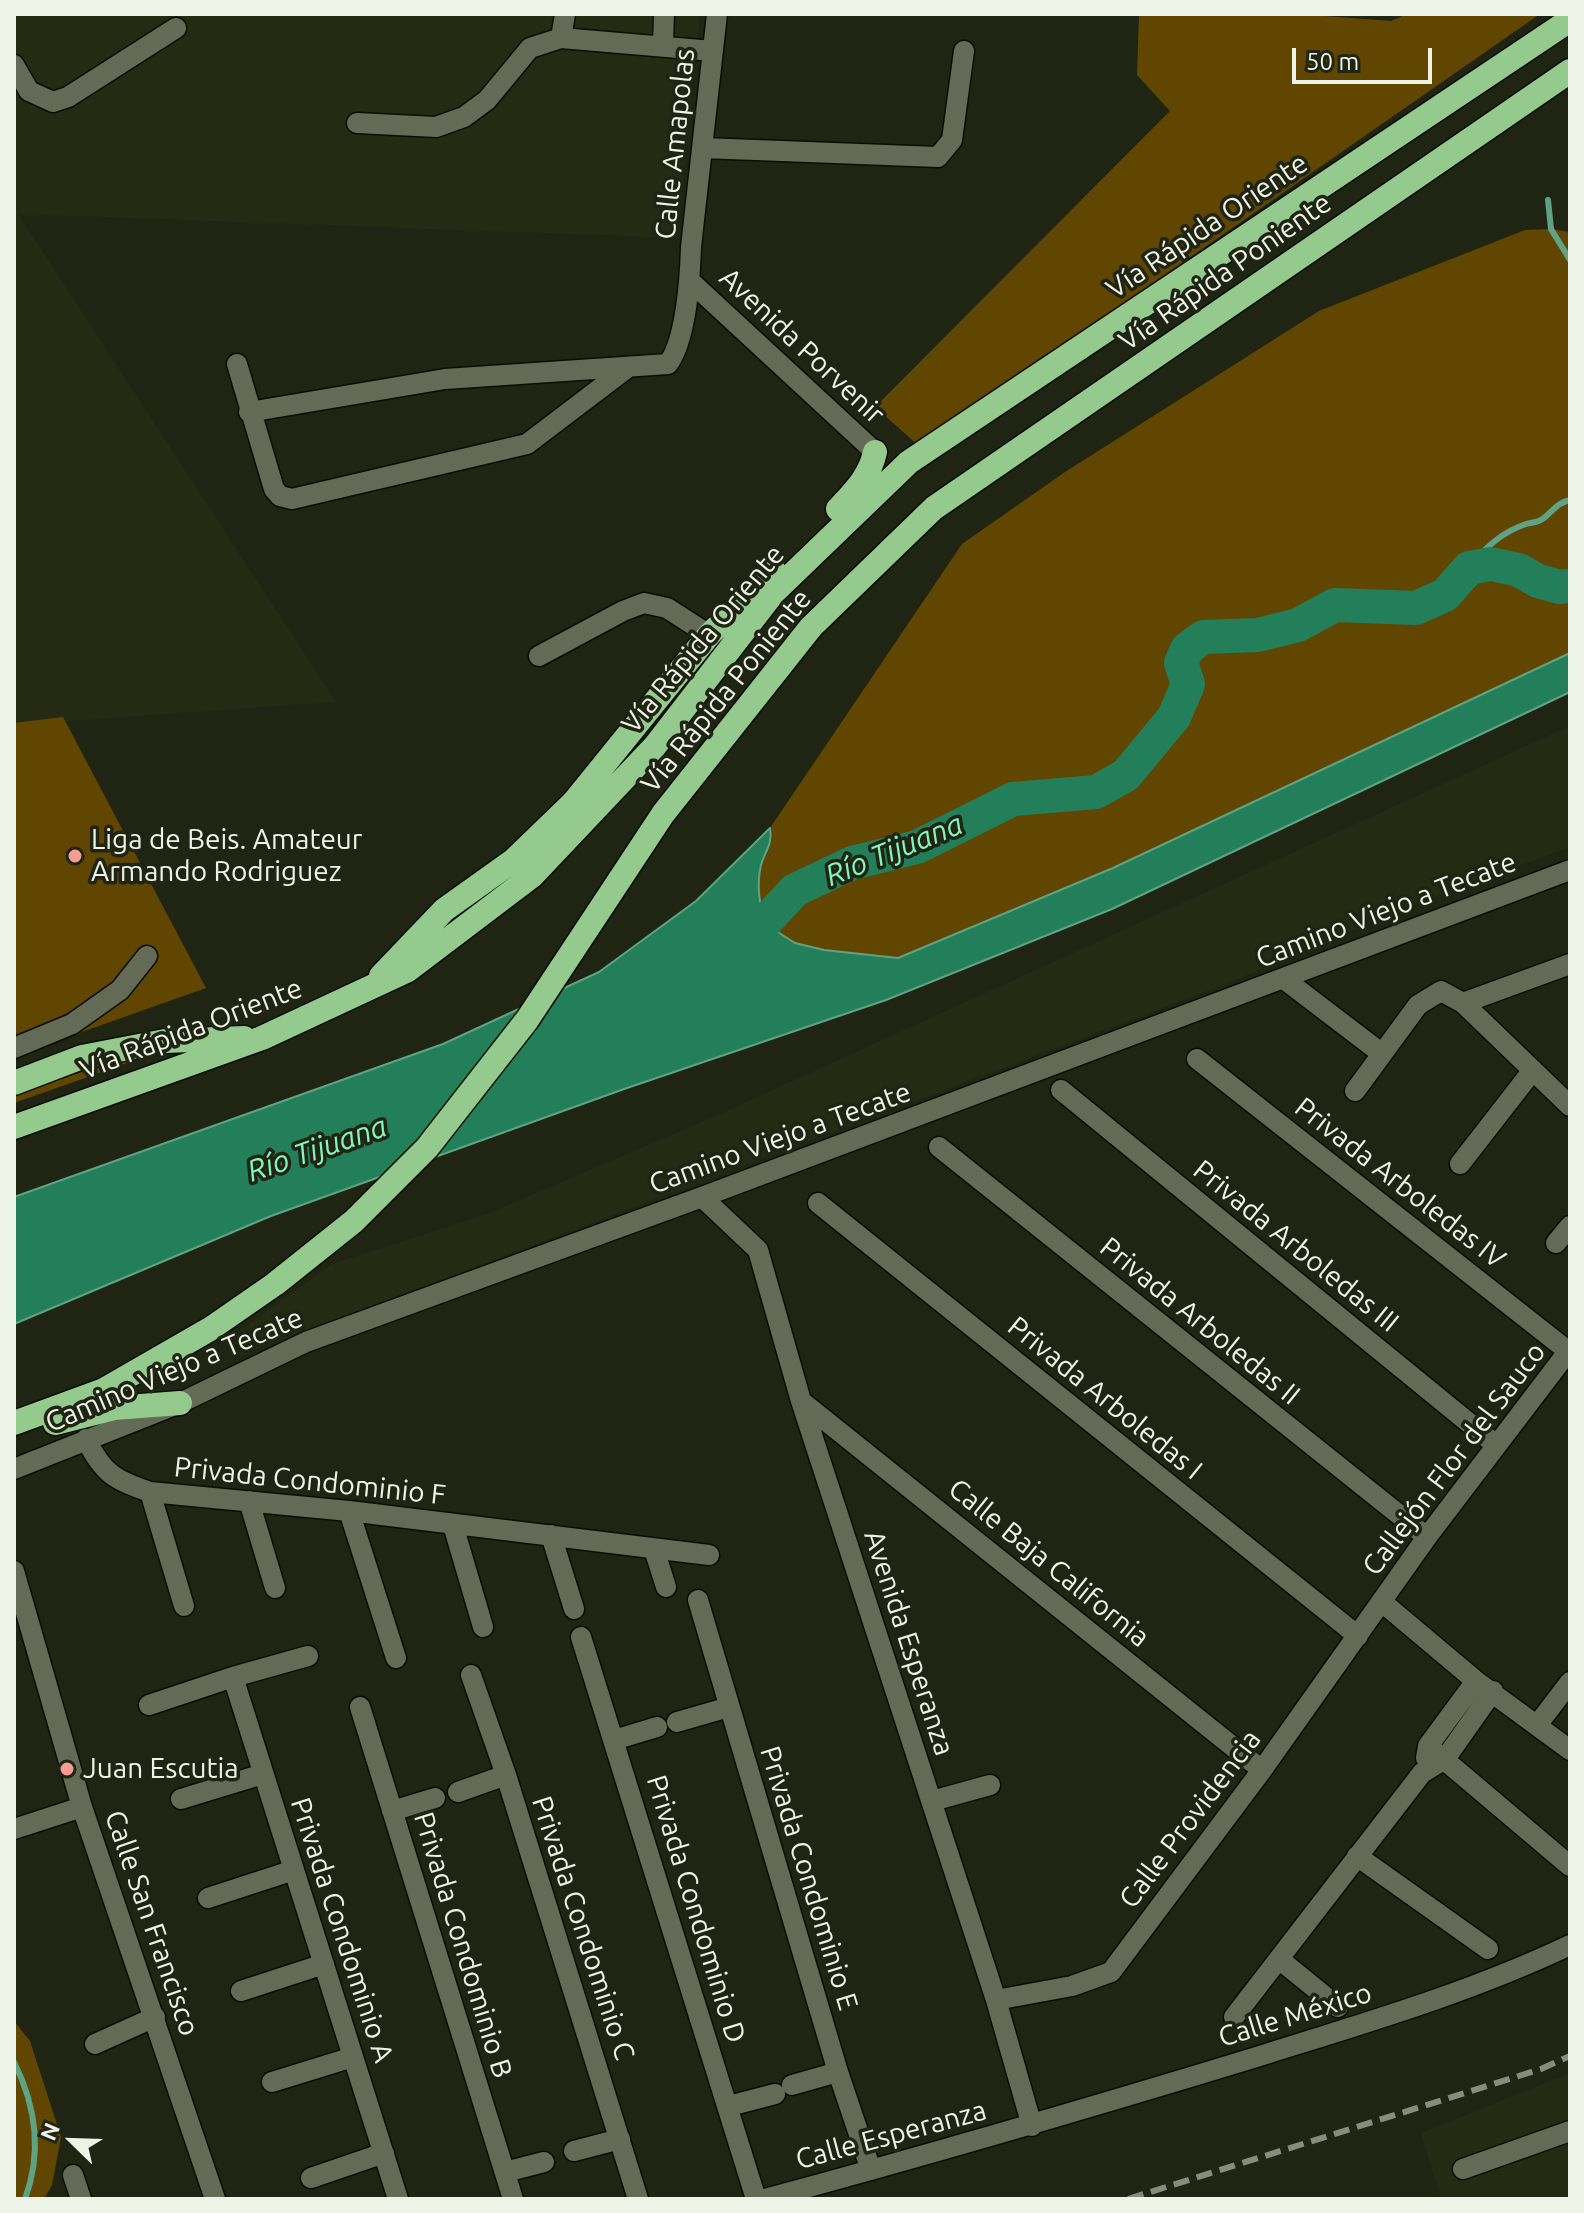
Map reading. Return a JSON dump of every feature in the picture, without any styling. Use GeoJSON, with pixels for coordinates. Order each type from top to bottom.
{"type":"FeatureCollection","features":[{"type":"Feature","properties":{"kind":"highway","name":"Vía Rápida Oriente"},"geometry":{"type":"LineString","coordinates":[[14,1127],[262,1038],[408,970],[532,876],[655,746],[774,592],[909,462],[1570,20]]}},
{"type":"Feature","properties":{"kind":"highway","name":"Vía Rápida Poniente"},"geometry":{"type":"LineString","coordinates":[[14,1423],[104,1390],[210,1329],[275,1284],[354,1221],[427,1148],[527,1020],[663,814],[811,627],[934,508],[1570,71]]}},
{"type":"Feature","properties":{"kind":"highway"},"geometry":{"type":"LineString","coordinates":[[368,989],[444,910],[514,860],[573,803],[709,635],[856,491],[872,467],[875,452]]}},
{"type":"Feature","properties":{"kind":"highway"},"geometry":{"type":"LineString","coordinates":[[14,1083],[82,1057],[165,1041],[262,1038]]}},
{"type":"Feature","properties":{"kind":"highway"},"geometry":{"type":"LineString","coordinates":[[14,1432],[114,1408],[180,1403]]}},
{"type":"Feature","properties":{"kind":"street"},"geometry":{"type":"LineString","coordinates":[[561,38],[565,14]]}},
{"type":"Feature","properties":{"kind":"street"},"geometry":{"type":"LineString","coordinates":[[663,45],[664,14]]}},
{"type":"Feature","properties":{"kind":"street","name":"Calle Amapolas"},"geometry":{"type":"LineString","coordinates":[[249,412],[445,379],[668,364],[677,352],[690,281],[691,247],[717,14]]}},
{"type":"Feature","properties":{"kind":"street"},"geometry":{"type":"LineString","coordinates":[[14,65],[29,91],[53,102],[68,97],[176,28]]}},
{"type":"Feature","properties":{"kind":"street"},"geometry":{"type":"LineString","coordinates":[[357,123],[436,127],[464,117],[487,100],[530,48],[561,38],[713,51]]}},
{"type":"Feature","properties":{"kind":"street"},"geometry":{"type":"LineString","coordinates":[[703,148],[938,157],[952,140],[964,51]]}},
{"type":"Feature","properties":{"kind":"street","name":"Avenida Porvenir"},"geometry":{"type":"LineString","coordinates":[[690,281],[875,452]]}},
{"type":"Feature","properties":{"kind":"street"},"geometry":{"type":"LineString","coordinates":[[237,364],[274,489],[280,496],[292,499],[527,444],[627,368]]}},
{"type":"Feature","properties":{"kind":"street"},"geometry":{"type":"LineString","coordinates":[[539,656],[644,603],[667,608],[709,635]]}},
{"type":"Feature","properties":{"kind":"street","name":"Camino Viejo a Tecate"},"geometry":{"type":"LineString","coordinates":[[14,1469],[180,1403],[306,1342],[702,1197],[1570,870]]}},
{"type":"Feature","properties":{"kind":"street"},"geometry":{"type":"LineString","coordinates":[[14,1048],[84,1016],[120,990],[147,956]]}},
{"type":"Feature","properties":{"kind":"street"},"geometry":{"type":"LineString","coordinates":[[1463,1003],[1570,964]]}},
{"type":"Feature","properties":{"kind":"street"},"geometry":{"type":"LineString","coordinates":[[1284,979],[1381,1053]]}},
{"type":"Feature","properties":{"kind":"street"},"geometry":{"type":"LineString","coordinates":[[1355,1091],[1418,1005],[1441,991],[1463,1003],[1570,1106]]}},
{"type":"Feature","properties":{"kind":"street","name":"Privada Arboledas IV"},"geometry":{"type":"LineString","coordinates":[[1197,1059],[1569,1350]]}},
{"type":"Feature","properties":{"kind":"street"},"geometry":{"type":"LineString","coordinates":[[1460,1164],[1533,1070]]}},
{"type":"Feature","properties":{"kind":"street","name":"Privada Arboledas III"},"geometry":{"type":"LineString","coordinates":[[1061,1090],[1496,1445]]}},
{"type":"Feature","properties":{"kind":"street","name":"Privada Arboledas II"},"geometry":{"type":"LineString","coordinates":[[939,1147],[1427,1537]]}},
{"type":"Feature","properties":{"kind":"street","name":"Avenida Esperanza"},"geometry":{"type":"LineString","coordinates":[[702,1197],[758,1250],[801,1401],[996,2000],[1032,2126]]}},
{"type":"Feature","properties":{"kind":"street","name":"Privada Arboledas I"},"geometry":{"type":"LineString","coordinates":[[818,1203],[1358,1636]]}},
{"type":"Feature","properties":{"kind":"street"},"geometry":{"type":"LineString","coordinates":[[1556,1243],[1570,1226]]}},
{"type":"Feature","properties":{"kind":"street","name":"Callejón Flor del Sauco"},"geometry":{"type":"LineString","coordinates":[[1382,1602],[1427,1537],[1569,1350]]}},
{"type":"Feature","properties":{"kind":"street","name":"Calle Baja California"},"geometry":{"type":"LineString","coordinates":[[801,1401],[1262,1770]]}},
{"type":"Feature","properties":{"kind":"street","name":"Privada Condominio F"},"geometry":{"type":"LineString","coordinates":[[86,1439],[106,1472],[120,1482],[150,1492],[349,1511],[709,1555]]}},
{"type":"Feature","properties":{"kind":"street"},"geometry":{"type":"LineString","coordinates":[[150,1492],[184,1606]]}},
{"type":"Feature","properties":{"kind":"street"},"geometry":{"type":"LineString","coordinates":[[249,1501],[275,1588]]}},
{"type":"Feature","properties":{"kind":"street"},"geometry":{"type":"LineString","coordinates":[[349,1511],[396,1658]]}},
{"type":"Feature","properties":{"kind":"street"},"geometry":{"type":"LineString","coordinates":[[453,1525],[483,1627]]}},
{"type":"Feature","properties":{"kind":"street"},"geometry":{"type":"LineString","coordinates":[[551,1535],[574,1609]]}},
{"type":"Feature","properties":{"kind":"street"},"geometry":{"type":"LineString","coordinates":[[654,1549],[666,1587]]}},
{"type":"Feature","properties":{"kind":"street","name":"Calle San Francisco"},"geometry":{"type":"LineString","coordinates":[[14,1571],[82,1807],[215,2199]]}},
{"type":"Feature","properties":{"kind":"street","name":"Privada Condominio E"},"geometry":{"type":"LineString","coordinates":[[698,1600],[838,2072],[871,2170]]}},
{"type":"Feature","properties":{"kind":"street"},"geometry":{"type":"LineString","coordinates":[[1382,1602],[1570,1750]]}},
{"type":"Feature","properties":{"kind":"street","name":"Calle Providencia"},"geometry":{"type":"LineString","coordinates":[[996,2000],[1072,1986],[1111,1972],[1262,1770],[1382,1602]]}},
{"type":"Feature","properties":{"kind":"street","name":"Privada Condominio D"},"geometry":{"type":"LineString","coordinates":[[581,1637],[756,2199]]}},
{"type":"Feature","properties":{"kind":"street"},"geometry":{"type":"LineString","coordinates":[[149,1705],[308,1656]]}},
{"type":"Feature","properties":{"kind":"street","name":"Privada Condominio C"},"geometry":{"type":"LineString","coordinates":[[471,1675],[506,1775],[638,2199]]}},
{"type":"Feature","properties":{"kind":"street","name":"Privada Condominio A"},"geometry":{"type":"LineString","coordinates":[[233,1677],[398,2199]]}},
{"type":"Feature","properties":{"kind":"street"},"geometry":{"type":"LineString","coordinates":[[1538,1724],[1570,1682]]}},
{"type":"Feature","properties":{"kind":"street"},"geometry":{"type":"LineString","coordinates":[[1234,2017],[1485,1686]]}},
{"type":"Feature","properties":{"kind":"street","name":"Privada Condominio B"},"geometry":{"type":"LineString","coordinates":[[360,1707],[513,2199]]}},
{"type":"Feature","properties":{"kind":"street"},"geometry":{"type":"LineString","coordinates":[[614,1740],[729,1707]]}},
{"type":"Feature","properties":{"kind":"street"},"geometry":{"type":"LineString","coordinates":[[1437,1752],[1570,1866]]}},
{"type":"Feature","properties":{"kind":"street"},"geometry":{"type":"LineString","coordinates":[[181,1799],[263,1774]]}},
{"type":"Feature","properties":{"kind":"street"},"geometry":{"type":"LineString","coordinates":[[458,1792],[506,1775]]}},
{"type":"Feature","properties":{"kind":"street"},"geometry":{"type":"LineString","coordinates":[[932,1801],[990,1785]]}},
{"type":"Feature","properties":{"kind":"street"},"geometry":{"type":"LineString","coordinates":[[392,1811],[435,1798]]}},
{"type":"Feature","properties":{"kind":"street"},"geometry":{"type":"LineString","coordinates":[[14,1829],[82,1807]]}},
{"type":"Feature","properties":{"kind":"street"},"geometry":{"type":"LineString","coordinates":[[1357,1856],[1488,1949]]}},
{"type":"Feature","properties":{"kind":"street"},"geometry":{"type":"LineString","coordinates":[[208,1898],[294,1870]]}},
{"type":"Feature","properties":{"kind":"street","name":"Calle México"},"geometry":{"type":"LineString","coordinates":[[1032,2126],[1415,2008],[1522,1968],[1570,1945]]}},
{"type":"Feature","properties":{"kind":"street"},"geometry":{"type":"LineString","coordinates":[[1279,1959],[1338,2007]]}},
{"type":"Feature","properties":{"kind":"street"},"geometry":{"type":"LineString","coordinates":[[241,1991],[324,1964]]}},
{"type":"Feature","properties":{"kind":"street"},"geometry":{"type":"LineString","coordinates":[[95,2044],[155,2017]]}},
{"type":"Feature","properties":{"kind":"street"},"geometry":{"type":"LineString","coordinates":[[272,2082],[353,2057]]}},
{"type":"Feature","properties":{"kind":"street"},"geometry":{"type":"LineString","coordinates":[[729,2106],[838,2072]]}},
{"type":"Feature","properties":{"kind":"street","name":"Calle Esperanza"},"geometry":{"type":"LineString","coordinates":[[765,2199],[1032,2126]]}},
{"type":"Feature","properties":{"kind":"street"},"geometry":{"type":"LineString","coordinates":[[1463,2169],[1570,2131]]}},
{"type":"Feature","properties":{"kind":"street"},"geometry":{"type":"LineString","coordinates":[[574,2151],[620,2139]]}},
{"type":"Feature","properties":{"kind":"street"},"geometry":{"type":"LineString","coordinates":[[311,2178],[384,2153]]}},
{"type":"Feature","properties":{"kind":"street"},"geometry":{"type":"LineString","coordinates":[[505,2172],[544,2162]]}},
{"type":"Feature","properties":{"kind":"street"},"geometry":{"type":"LineString","coordinates":[[73,2175],[81,2199]]}},
{"type":"Feature","properties":{"kind":"shaded area"},"geometry":{"type":"Polygon","coordinates":[[[14,14],[700,14],[678,238],[18,214],[336,702],[14,725],[14,14]]]}},
{"type":"Feature","properties":{"kind":"shaded area"},"geometry":{"type":"Polygon","coordinates":[[[1139,14],[1298,14],[1391,21],[1407,14],[1540,14],[919,446],[875,407],[1170,111],[1137,75],[1139,14]]]}},
{"type":"Feature","properties":{"kind":"shaded area"},"geometry":{"type":"Polygon","coordinates":[[[1525,230],[1570,232],[1570,653],[1113,868],[898,958],[824,950],[795,943],[765,924],[759,880],[770,843],[770,828],[962,544],[1065,472],[1319,311],[1525,230]]]}},
{"type":"Feature","properties":{"kind":"shaded area","name":"Liga de Beis. Amateur Armando Rodriguez"},"geometry":{"type":"Polygon","coordinates":[[[63,717],[206,988],[14,1056],[14,723],[63,717]]]}},
{"type":"Feature","properties":{"kind":"shaded area"},"geometry":{"type":"Polygon","coordinates":[[[1570,726],[1570,847],[1407,907],[1226,984],[236,1357],[227,1340],[332,1264],[490,1213],[718,1115],[1570,726]]]}},
{"type":"Feature","properties":{"kind":"shaded area"},"geometry":{"type":"Polygon","coordinates":[[[164,1050],[14,1103],[14,1095],[33,1088],[164,1050]]]}},
{"type":"Feature","properties":{"kind":"shaded area"},"geometry":{"type":"Polygon","coordinates":[[[14,2021],[30,2041],[61,2137],[52,2185],[44,2199],[14,2199],[14,2021]]]}},
{"type":"Feature","properties":{"kind":"shaded area"},"geometry":{"type":"Polygon","coordinates":[[[1570,2073],[1570,2199],[1441,2199],[1421,2133],[1570,2073]]]}},
{"type":"Feature","properties":{"kind":"water"},"geometry":{"type":"Polygon","coordinates":[[[1570,653],[1570,692],[1112,909],[886,1000],[627,1088],[271,1216],[14,1324],[14,1197],[443,1044],[599,972],[696,901],[770,828],[770,843],[759,880],[765,924],[795,943],[824,950],[898,958],[1113,868],[1570,653]]]}},
{"type":"Feature","properties":{"kind":"waterway"},"geometry":{"type":"LineString","coordinates":[[1548,200],[1551,229],[1570,260]]}},
{"type":"Feature","properties":{"kind":"waterway"},"geometry":{"type":"LineString","coordinates":[[1469,568],[1501,536],[1517,527],[1542,520],[1570,500]]}},
{"type":"Feature","properties":{"kind":"waterway","name":"Río Tijuana"},"geometry":{"type":"LineString","coordinates":[[734,955],[795,890],[852,863],[917,847],[1013,799],[1096,792],[1126,775],[1174,717],[1188,684],[1181,663],[1187,649],[1203,637],[1258,635],[1298,625],[1335,605],[1416,608],[1445,595],[1469,568],[1491,564],[1519,570],[1538,581],[1560,587],[1570,586]]}},
{"type":"Feature","properties":{"kind":"waterway"},"geometry":{"type":"LineString","coordinates":[[14,2062],[27,2096],[34,2130],[34,2164],[25,2199]]}},
{"type":"Feature","properties":{"kind":"railway"},"geometry":{"type":"LineString","coordinates":[[1128,2199],[1541,2069],[1570,2056]]}},
{"type":"Feature","properties":{"kind":"place","name":"Liga de Beis. Amateur Armando Rodriguez"},"geometry":{"type":"Point","coordinates":[75,856]}},
{"type":"Feature","properties":{"kind":"place","name":"Juan Escutia"},"geometry":{"type":"Point","coordinates":[67,1769]}}]}
